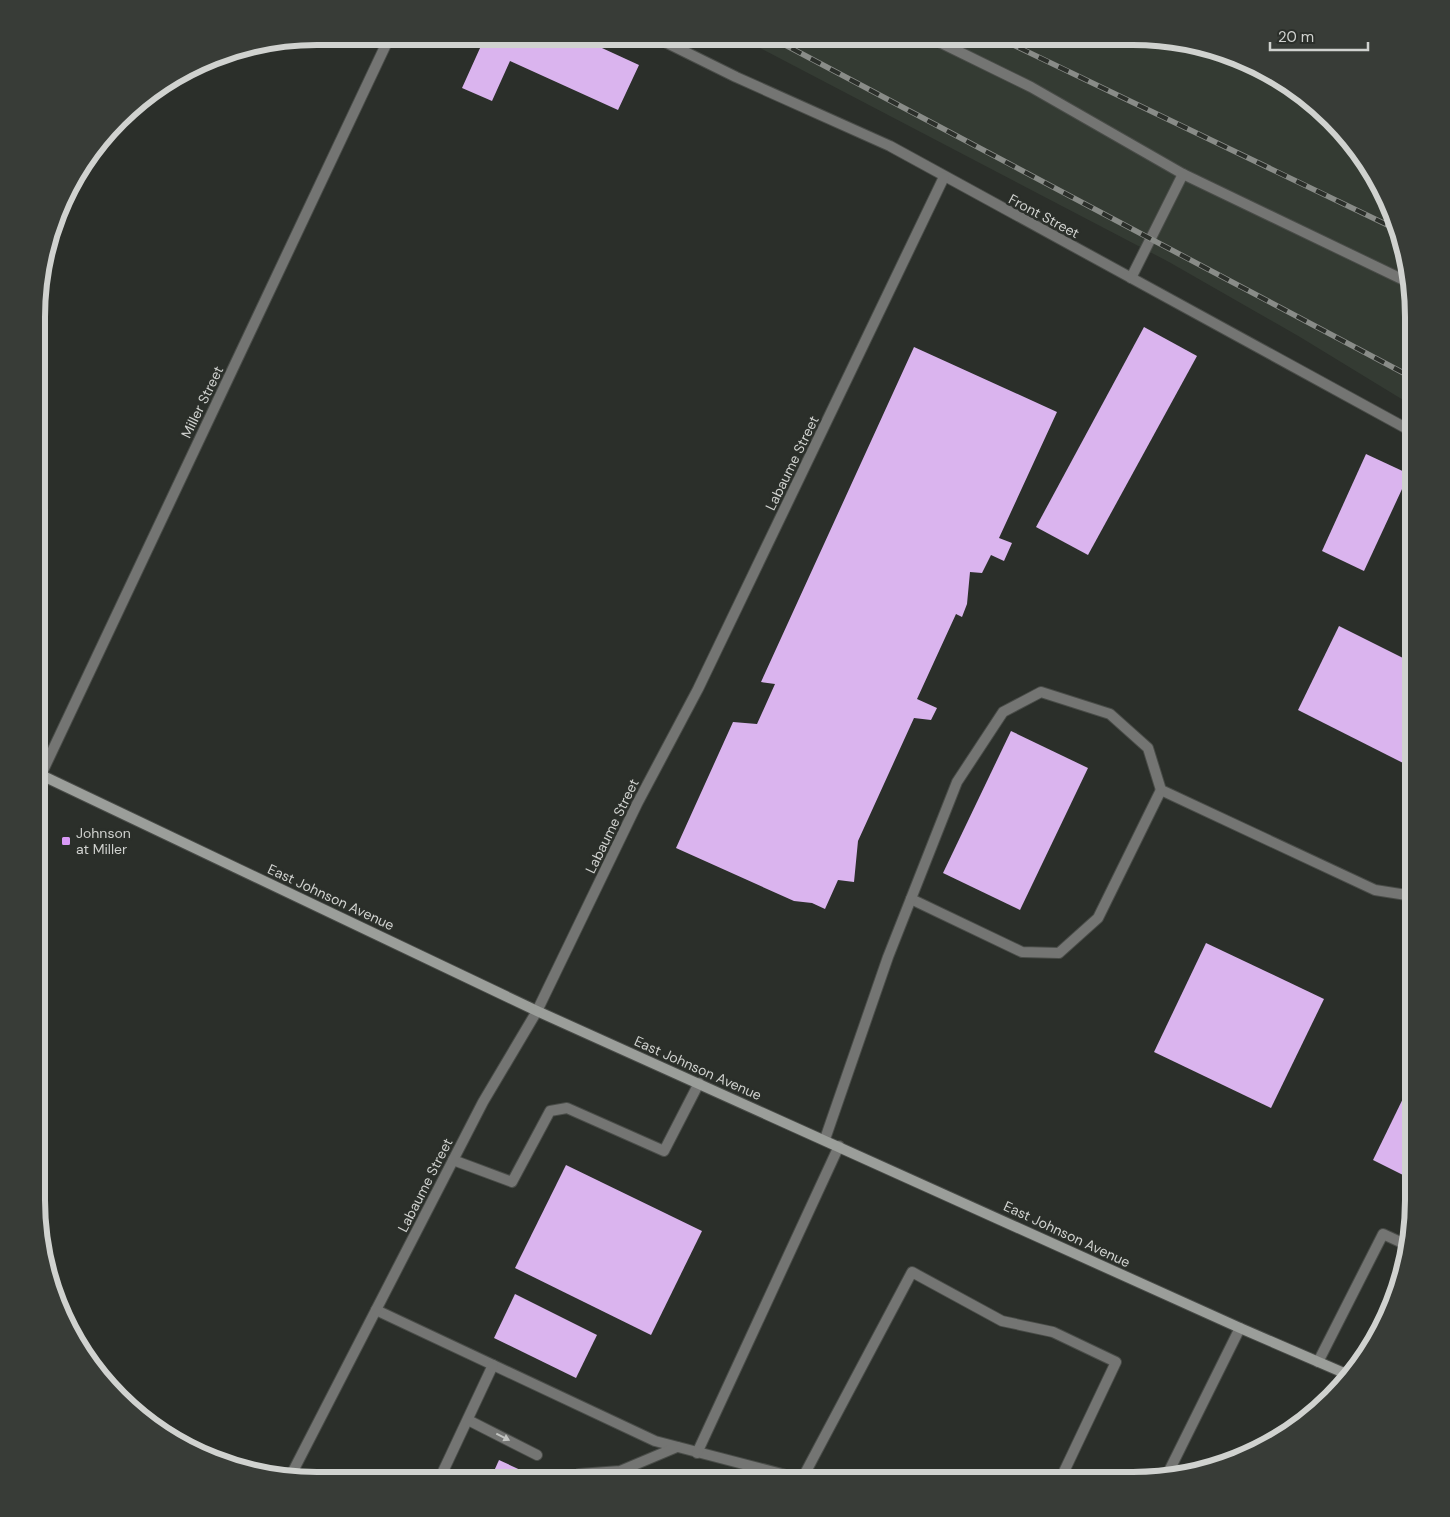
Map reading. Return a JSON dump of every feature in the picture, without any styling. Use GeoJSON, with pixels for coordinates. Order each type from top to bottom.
{"type":"FeatureCollection","features":[{"type":"Feature","properties":{"kind":"main road","name":"East Johnson Avenue"},"geometry":{"type":"LineString","coordinates":[[45,778],[537,1011],[1343,1373]]}},
{"type":"Feature","properties":{"kind":"street","name":"Miller Street"},"geometry":{"type":"LineString","coordinates":[[45,765],[386,45]]}},
{"type":"Feature","properties":{"kind":"street","name":"Front Street"},"geometry":{"type":"LineString","coordinates":[[671,45],[736,77],[890,146],[1405,428]]}},
{"type":"Feature","properties":{"kind":"street"},"geometry":{"type":"LineString","coordinates":[[945,45],[1031,87],[1183,174],[1403,280]]}},
{"type":"Feature","properties":{"kind":"street"},"geometry":{"type":"LineString","coordinates":[[1131,278],[1183,174]]}},
{"type":"Feature","properties":{"kind":"street","name":"Labaume Street"},"geometry":{"type":"LineString","coordinates":[[293,1471],[483,1102],[537,1011],[637,804],[698,689],[944,177]]}},
{"type":"Feature","properties":{"kind":"street"},"geometry":{"type":"LineString","coordinates":[[825,1140],[888,957],[957,782],[1003,712],[1041,692],[1110,714],[1148,748],[1161,790],[1098,918],[1059,953],[1022,952],[911,899]]}},
{"type":"Feature","properties":{"kind":"street"},"geometry":{"type":"LineString","coordinates":[[1161,790],[1375,890],[1405,895]]}},
{"type":"Feature","properties":{"kind":"street"},"geometry":{"type":"LineString","coordinates":[[453,1160],[512,1182],[550,1111],[567,1108],[664,1151],[699,1083]]}},
{"type":"Feature","properties":{"kind":"street"},"geometry":{"type":"LineString","coordinates":[[697,1453],[839,1146]]}},
{"type":"Feature","properties":{"kind":"street"},"geometry":{"type":"LineString","coordinates":[[1318,1362],[1383,1234],[1402,1243]]}},
{"type":"Feature","properties":{"kind":"street"},"geometry":{"type":"LineString","coordinates":[[808,1472],[912,1272],[1002,1321],[1054,1332],[1116,1362],[1064,1472]]}},
{"type":"Feature","properties":{"kind":"street"},"geometry":{"type":"LineString","coordinates":[[376,1310],[655,1440],[772,1472]]}},
{"type":"Feature","properties":{"kind":"street"},"geometry":{"type":"LineString","coordinates":[[1170,1470],[1240,1328]]}},
{"type":"Feature","properties":{"kind":"street"},"geometry":{"type":"LineString","coordinates":[[444,1472],[493,1365]]}},
{"type":"Feature","properties":{"kind":"street"},"geometry":{"type":"LineString","coordinates":[[468,1420],[537,1455]]}},
{"type":"Feature","properties":{"kind":"street"},"geometry":{"type":"LineString","coordinates":[[620,1472],[677,1447]]}},
{"type":"Feature","properties":{"kind":"shaded area"},"geometry":{"type":"Polygon","coordinates":[[[754,45],[1133,45],[1169,47],[1220,59],[1269,81],[1299,101],[1338,138],[1369,181],[1384,213],[1396,247],[1403,281],[1405,401],[1300,337],[1169,262],[754,45]]]}},
{"type":"Feature","properties":{"kind":"building"},"geometry":{"type":"Polygon","coordinates":[[[481,45],[595,45],[639,65],[618,110],[510,61],[492,101],[462,88],[481,45]]]}},
{"type":"Feature","properties":{"kind":"building"},"geometry":{"type":"Polygon","coordinates":[[[1144,327],[1197,356],[1088,555],[1036,527],[1144,327]]]}},
{"type":"Feature","properties":{"kind":"building"},"geometry":{"type":"Polygon","coordinates":[[[914,347],[1057,412],[999,538],[1012,543],[1004,561],[991,555],[982,573],[970,572],[967,604],[962,617],[956,614],[917,699],[937,708],[931,720],[914,718],[858,841],[854,882],[838,880],[825,909],[812,903],[794,901],[676,848],[733,722],[757,724],[775,684],[761,682],[914,347]]]}},
{"type":"Feature","properties":{"kind":"building"},"geometry":{"type":"Polygon","coordinates":[[[1366,454],[1405,472],[1405,483],[1364,571],[1322,551],[1366,454]]]}},
{"type":"Feature","properties":{"kind":"building"},"geometry":{"type":"Polygon","coordinates":[[[1339,626],[1405,659],[1405,764],[1298,710],[1339,626]]]}},
{"type":"Feature","properties":{"kind":"building"},"geometry":{"type":"Polygon","coordinates":[[[1011,731],[1088,768],[1020,910],[943,873],[1011,731]]]}},
{"type":"Feature","properties":{"kind":"building"},"geometry":{"type":"Polygon","coordinates":[[[1206,943],[1324,999],[1271,1108],[1154,1052],[1206,943]]]}},
{"type":"Feature","properties":{"kind":"building"},"geometry":{"type":"Polygon","coordinates":[[[1405,1094],[1405,1176],[1373,1160],[1405,1094]]]}},
{"type":"Feature","properties":{"kind":"building"},"geometry":{"type":"Polygon","coordinates":[[[566,1165],[702,1231],[651,1335],[515,1268],[566,1165]]]}},
{"type":"Feature","properties":{"kind":"building"},"geometry":{"type":"Polygon","coordinates":[[[515,1294],[597,1335],[576,1378],[494,1338],[515,1294]]]}},
{"type":"Feature","properties":{"kind":"building"},"geometry":{"type":"Polygon","coordinates":[[[499,1460],[525,1472],[494,1472],[499,1460]]]}},
{"type":"Feature","properties":{"kind":"railway"},"geometry":{"type":"LineString","coordinates":[[785,45],[1405,374]]}},
{"type":"Feature","properties":{"kind":"railway"},"geometry":{"type":"LineString","coordinates":[[1014,45],[1389,226]]}},
{"type":"Feature","properties":{"kind":"place","name":"Johnson at Miller"},"geometry":{"type":"Point","coordinates":[66,841]}}]}
